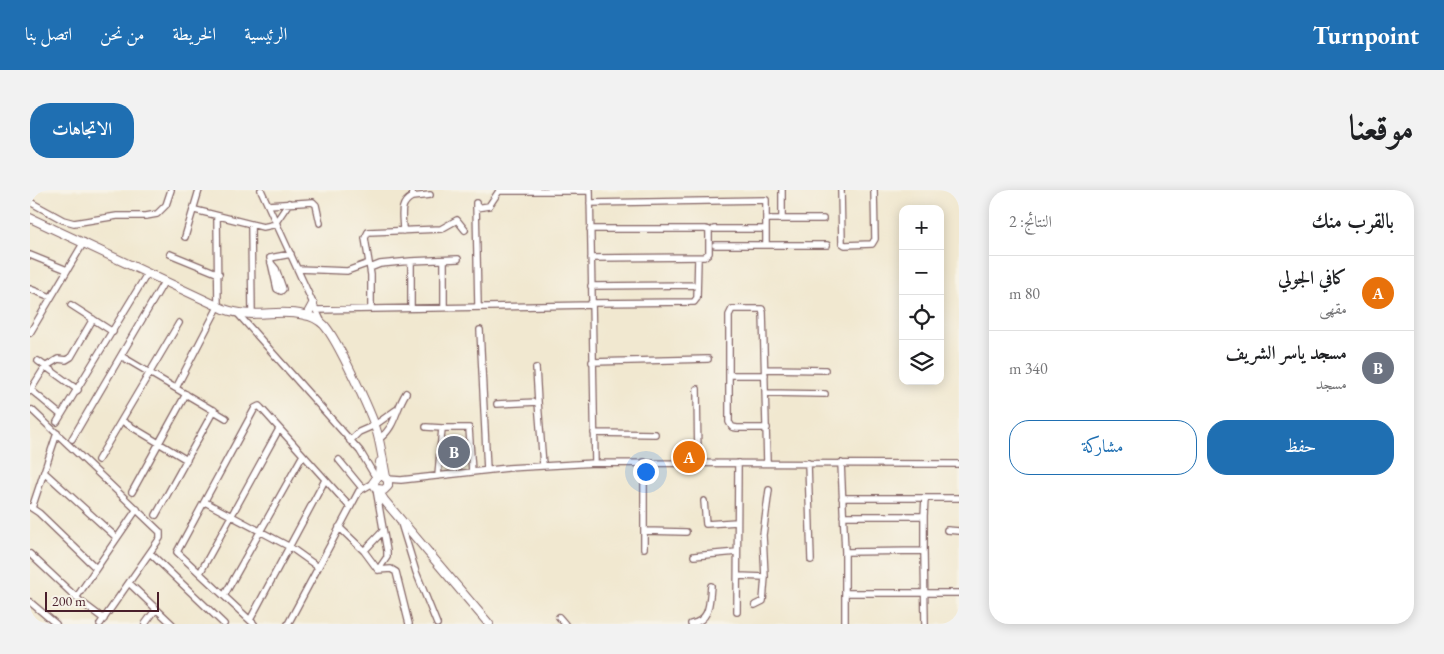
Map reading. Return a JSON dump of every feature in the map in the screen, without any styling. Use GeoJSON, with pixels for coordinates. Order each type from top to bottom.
{"type":"FeatureCollection","features":[{"type":"Feature","properties":{"kind":"main road"},"geometry":{"type":"LineString","coordinates":[[30,218],[218,307],[239,314],[292,313],[307,315],[323,324],[340,352],[375,425],[381,452],[381,483],[389,507],[489,624]]}},
{"type":"Feature","properties":{"kind":"main road"},"geometry":{"type":"LineString","coordinates":[[307,315],[315,307]]}},
{"type":"Feature","properties":{"kind":"street"},"geometry":{"type":"LineString","coordinates":[[30,202],[63,220],[74,223],[117,216],[157,214],[166,205],[171,190]]}},
{"type":"Feature","properties":{"kind":"street"},"geometry":{"type":"LineString","coordinates":[[185,237],[195,210],[199,190]]}},
{"type":"Feature","properties":{"kind":"street"},"geometry":{"type":"LineString","coordinates":[[261,190],[323,324]]}},
{"type":"Feature","properties":{"kind":"street"},"geometry":{"type":"LineString","coordinates":[[412,190],[412,197]]}},
{"type":"Feature","properties":{"kind":"street"},"geometry":{"type":"LineString","coordinates":[[782,190],[782,219]]}},
{"type":"Feature","properties":{"kind":"street"},"geometry":{"type":"LineString","coordinates":[[841,190],[842,243],[866,245],[872,244],[875,239],[874,190]]}},
{"type":"Feature","properties":{"kind":"street"},"geometry":{"type":"LineString","coordinates":[[478,306],[476,206],[489,206],[499,191],[590,191],[595,463]]}},
{"type":"Feature","properties":{"kind":"street"},"geometry":{"type":"LineString","coordinates":[[403,231],[402,206],[406,200],[412,197],[430,195]]}},
{"type":"Feature","properties":{"kind":"street"},"geometry":{"type":"LineString","coordinates":[[590,203],[766,200],[766,244]]}},
{"type":"Feature","properties":{"kind":"street"},"geometry":{"type":"LineString","coordinates":[[268,205],[314,202],[320,223]]}},
{"type":"Feature","properties":{"kind":"street"},"geometry":{"type":"LineString","coordinates":[[195,210],[263,227],[277,223],[289,204]]}},
{"type":"Feature","properties":{"kind":"street"},"geometry":{"type":"LineString","coordinates":[[176,388],[218,307],[217,216]]}},
{"type":"Feature","properties":{"kind":"street"},"geometry":{"type":"LineString","coordinates":[[766,219],[823,219]]}},
{"type":"Feature","properties":{"kind":"street"},"geometry":{"type":"LineString","coordinates":[[371,308],[370,265],[365,238],[368,232],[441,229],[457,220],[465,230]]}},
{"type":"Feature","properties":{"kind":"street"},"geometry":{"type":"LineString","coordinates":[[251,224],[252,315]]}},
{"type":"Feature","properties":{"kind":"street"},"geometry":{"type":"LineString","coordinates":[[590,229],[707,229],[708,254],[698,258],[591,258]]}},
{"type":"Feature","properties":{"kind":"street"},"geometry":{"type":"LineString","coordinates":[[714,230],[766,229]]}},
{"type":"Feature","properties":{"kind":"street"},"geometry":{"type":"LineString","coordinates":[[30,333],[32,324],[51,297],[84,242]]}},
{"type":"Feature","properties":{"kind":"street"},"geometry":{"type":"LineString","coordinates":[[715,245],[827,245]]}},
{"type":"Feature","properties":{"kind":"street"},"geometry":{"type":"LineString","coordinates":[[170,254],[219,274]]}},
{"type":"Feature","properties":{"kind":"street"},"geometry":{"type":"LineString","coordinates":[[271,263],[271,256],[291,254]]}},
{"type":"Feature","properties":{"kind":"street"},"geometry":{"type":"LineString","coordinates":[[30,255],[67,270]]}},
{"type":"Feature","properties":{"kind":"street"},"geometry":{"type":"LineString","coordinates":[[315,307],[371,308],[692,302],[697,298],[698,258]]}},
{"type":"Feature","properties":{"kind":"street"},"geometry":{"type":"LineString","coordinates":[[298,269],[347,271],[370,265],[458,259]]}},
{"type":"Feature","properties":{"kind":"street"},"geometry":{"type":"LineString","coordinates":[[444,260],[444,307]]}},
{"type":"Feature","properties":{"kind":"street"},"geometry":{"type":"LineString","coordinates":[[410,261],[411,307]]}},
{"type":"Feature","properties":{"kind":"street"},"geometry":{"type":"LineString","coordinates":[[57,422],[148,274]]}},
{"type":"Feature","properties":{"kind":"street"},"geometry":{"type":"LineString","coordinates":[[72,439],[164,282]]}},
{"type":"Feature","properties":{"kind":"street"},"geometry":{"type":"LineString","coordinates":[[591,286],[697,286]]}},
{"type":"Feature","properties":{"kind":"street"},"geometry":{"type":"LineString","coordinates":[[30,289],[51,297]]}},
{"type":"Feature","properties":{"kind":"street"},"geometry":{"type":"LineString","coordinates":[[71,305],[113,332]]}},
{"type":"Feature","properties":{"kind":"street"},"geometry":{"type":"LineString","coordinates":[[766,428],[737,428],[730,424],[729,315],[735,309],[757,308],[762,309],[763,312],[767,463]]}},
{"type":"Feature","properties":{"kind":"street"},"geometry":{"type":"LineString","coordinates":[[239,314],[366,458],[381,483],[383,531],[387,557],[378,570]]}},
{"type":"Feature","properties":{"kind":"street"},"geometry":{"type":"LineString","coordinates":[[62,415],[30,390],[45,367],[58,358],[70,358],[93,319]]}},
{"type":"Feature","properties":{"kind":"street"},"geometry":{"type":"LineString","coordinates":[[98,460],[179,323]]}},
{"type":"Feature","properties":{"kind":"street"},"geometry":{"type":"LineString","coordinates":[[480,330],[487,470]]}},
{"type":"Feature","properties":{"kind":"street"},"geometry":{"type":"LineString","coordinates":[[121,356],[226,418]]}},
{"type":"Feature","properties":{"kind":"street"},"geometry":{"type":"LineString","coordinates":[[592,362],[708,359]]}},
{"type":"Feature","properties":{"kind":"street"},"geometry":{"type":"LineString","coordinates":[[38,361],[78,390]]}},
{"type":"Feature","properties":{"kind":"street"},"geometry":{"type":"LineString","coordinates":[[536,368],[543,465]]}},
{"type":"Feature","properties":{"kind":"street"},"geometry":{"type":"LineString","coordinates":[[730,375],[826,370]]}},
{"type":"Feature","properties":{"kind":"street"},"geometry":{"type":"LineString","coordinates":[[697,389],[698,463]]}},
{"type":"Feature","properties":{"kind":"street"},"geometry":{"type":"LineString","coordinates":[[379,439],[391,429],[396,410],[406,393]]}},
{"type":"Feature","properties":{"kind":"street"},"geometry":{"type":"LineString","coordinates":[[766,393],[824,394]]}},
{"type":"Feature","properties":{"kind":"street"},"geometry":{"type":"LineString","coordinates":[[132,492],[186,394]]}},
{"type":"Feature","properties":{"kind":"street"},"geometry":{"type":"LineString","coordinates":[[497,404],[538,402]]}},
{"type":"Feature","properties":{"kind":"street"},"geometry":{"type":"LineString","coordinates":[[325,480],[252,622],[177,552],[255,408],[259,406],[350,507]]}},
{"type":"Feature","properties":{"kind":"street"},"geometry":{"type":"LineString","coordinates":[[30,554],[102,622],[161,534],[32,410]]}},
{"type":"Feature","properties":{"kind":"street"},"geometry":{"type":"LineString","coordinates":[[156,515],[214,410]]}},
{"type":"Feature","properties":{"kind":"street"},"geometry":{"type":"LineString","coordinates":[[350,441],[359,432],[375,425],[396,410]]}},
{"type":"Feature","properties":{"kind":"street"},"geometry":{"type":"LineString","coordinates":[[122,421],[160,442],[186,460]]}},
{"type":"Feature","properties":{"kind":"street"},"geometry":{"type":"LineString","coordinates":[[426,427],[469,428],[472,472]]}},
{"type":"Feature","properties":{"kind":"street"},"geometry":{"type":"LineString","coordinates":[[438,476],[442,428]]}},
{"type":"Feature","properties":{"kind":"street"},"geometry":{"type":"LineString","coordinates":[[200,574],[280,429]]}},
{"type":"Feature","properties":{"kind":"street"},"geometry":{"type":"LineString","coordinates":[[594,433],[655,434]]}},
{"type":"Feature","properties":{"kind":"street"},"geometry":{"type":"LineString","coordinates":[[57,434],[31,508],[96,568]]}},
{"type":"Feature","properties":{"kind":"street"},"geometry":{"type":"LineString","coordinates":[[224,596],[262,532],[303,455]]}},
{"type":"Feature","properties":{"kind":"street"},"geometry":{"type":"LineString","coordinates":[[339,460],[362,488]]}},
{"type":"Feature","properties":{"kind":"street"},"geometry":{"type":"LineString","coordinates":[[644,462],[644,548]]}},
{"type":"Feature","properties":{"kind":"street"},"geometry":{"type":"LineString","coordinates":[[288,624],[339,527],[362,488],[381,483],[487,470],[595,463],[959,464]]}},
{"type":"Feature","properties":{"kind":"street"},"geometry":{"type":"LineString","coordinates":[[737,612],[738,463]]}},
{"type":"Feature","properties":{"kind":"street"},"geometry":{"type":"LineString","coordinates":[[808,463],[811,560]]}},
{"type":"Feature","properties":{"kind":"street"},"geometry":{"type":"LineString","coordinates":[[841,464],[845,552],[845,624]]}},
{"type":"Feature","properties":{"kind":"street"},"geometry":{"type":"LineString","coordinates":[[44,472],[117,538]]}},
{"type":"Feature","properties":{"kind":"street"},"geometry":{"type":"LineString","coordinates":[[755,605],[763,601],[765,577],[763,535],[768,490]]}},
{"type":"Feature","properties":{"kind":"street"},"geometry":{"type":"LineString","coordinates":[[842,498],[959,498]]}},
{"type":"Feature","properties":{"kind":"street"},"geometry":{"type":"LineString","coordinates":[[925,498],[925,624]]}},
{"type":"Feature","properties":{"kind":"street"},"geometry":{"type":"LineString","coordinates":[[205,502],[290,547],[318,567]]}},
{"type":"Feature","properties":{"kind":"street"},"geometry":{"type":"LineString","coordinates":[[704,502],[706,524],[737,522]]}},
{"type":"Feature","properties":{"kind":"street"},"geometry":{"type":"LineString","coordinates":[[76,598],[137,509]]}},
{"type":"Feature","properties":{"kind":"street"},"geometry":{"type":"LineString","coordinates":[[843,516],[924,516]]}},
{"type":"Feature","properties":{"kind":"street"},"geometry":{"type":"LineString","coordinates":[[400,520],[416,572],[437,624]]}},
{"type":"Feature","properties":{"kind":"street"},"geometry":{"type":"LineString","coordinates":[[339,527],[364,552],[378,570]]}},
{"type":"Feature","properties":{"kind":"street"},"geometry":{"type":"LineString","coordinates":[[947,530],[959,531]]}},
{"type":"Feature","properties":{"kind":"street"},"geometry":{"type":"LineString","coordinates":[[364,552],[383,531]]}},
{"type":"Feature","properties":{"kind":"street"},"geometry":{"type":"LineString","coordinates":[[644,531],[686,532]]}},
{"type":"Feature","properties":{"kind":"street"},"geometry":{"type":"LineString","coordinates":[[845,552],[924,551]]}},
{"type":"Feature","properties":{"kind":"street"},"geometry":{"type":"LineString","coordinates":[[694,556],[737,552]]}},
{"type":"Feature","properties":{"kind":"street"},"geometry":{"type":"LineString","coordinates":[[150,553],[224,624]]}},
{"type":"Feature","properties":{"kind":"street"},"geometry":{"type":"LineString","coordinates":[[378,570],[391,569],[396,572],[408,624]]}},
{"type":"Feature","properties":{"kind":"street"},"geometry":{"type":"LineString","coordinates":[[738,576],[765,577]]}},
{"type":"Feature","properties":{"kind":"street"},"geometry":{"type":"LineString","coordinates":[[129,583],[172,624]]}},
{"type":"Feature","properties":{"kind":"street"},"geometry":{"type":"LineString","coordinates":[[691,624],[700,622],[708,614],[711,586]]}},
{"type":"Feature","properties":{"kind":"street"},"geometry":{"type":"LineString","coordinates":[[846,593],[959,593]]}},
{"type":"Feature","properties":{"kind":"street"},"geometry":{"type":"LineString","coordinates":[[30,602],[56,624]]}},
{"type":"Feature","properties":{"kind":"street"},"geometry":{"type":"LineString","coordinates":[[145,624],[156,609]]}},
{"type":"Feature","properties":{"kind":"street"},"geometry":{"type":"LineString","coordinates":[[559,617],[565,624]]}},
{"type":"Feature","properties":{"kind":"place","name":"مسجد ياسر الشريف"},"geometry":{"type":"Point","coordinates":[454,452]}},
{"type":"Feature","properties":{"kind":"place","name":"كافي الجولي"},"geometry":{"type":"Point","coordinates":[689,457]}}]}
